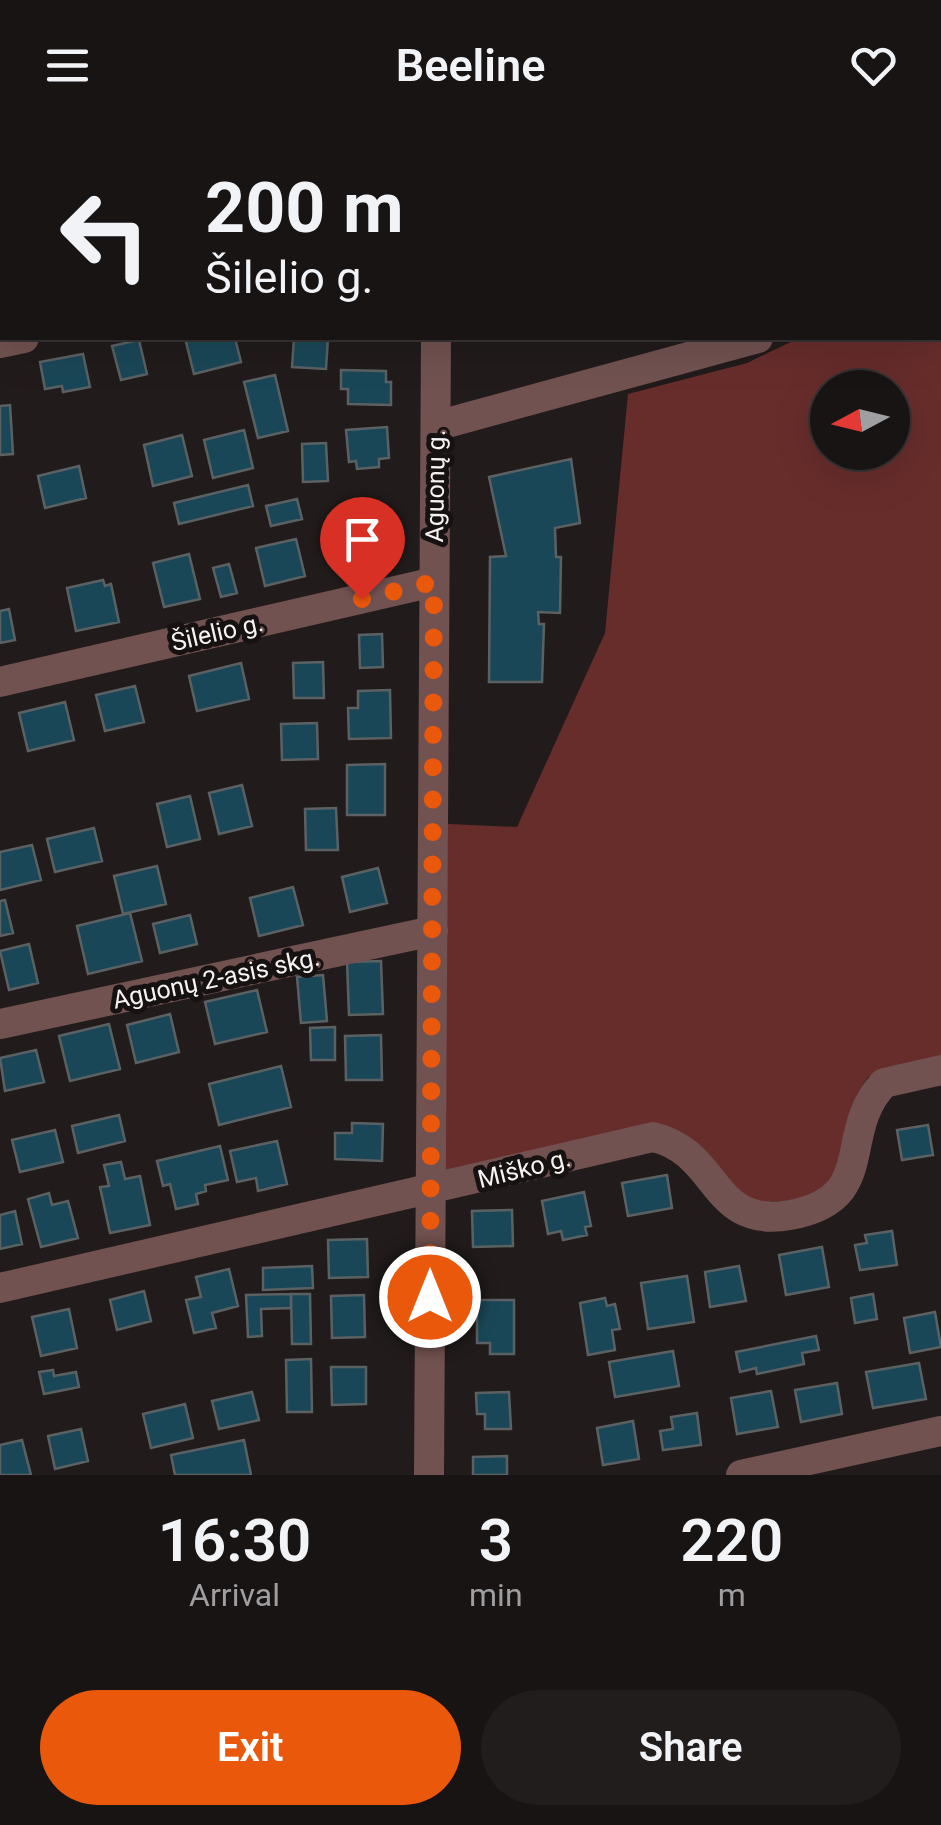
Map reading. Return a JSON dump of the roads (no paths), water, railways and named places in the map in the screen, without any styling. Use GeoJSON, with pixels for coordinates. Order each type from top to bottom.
{"type":"FeatureCollection","features":[{"type":"Feature","properties":{"kind":"street","name":"Aguonų g."},"geometry":{"type":"LineString","coordinates":[[428,1475],[436,340]]}},
{"type":"Feature","properties":{"kind":"street"},"geometry":{"type":"LineString","coordinates":[[436,426],[751,340]]}},
{"type":"Feature","properties":{"kind":"street","name":"Šilelio g."},"geometry":{"type":"LineString","coordinates":[[0,682],[434,582]]}},
{"type":"Feature","properties":{"kind":"street","name":"Aguonų 2-asis skg."},"geometry":{"type":"LineString","coordinates":[[0,1024],[432,931]]}},
{"type":"Feature","properties":{"kind":"street","name":"Miško g."},"geometry":{"type":"LineString","coordinates":[[0,1288],[653,1137],[674,1142],[702,1165],[730,1204],[746,1214],[768,1218],[795,1214],[822,1206],[842,1192],[853,1168],[861,1116],[884,1083],[941,1070]]}},
{"type":"Feature","properties":{"kind":"street"},"geometry":{"type":"LineString","coordinates":[[742,1475],[941,1431]]}}]}
